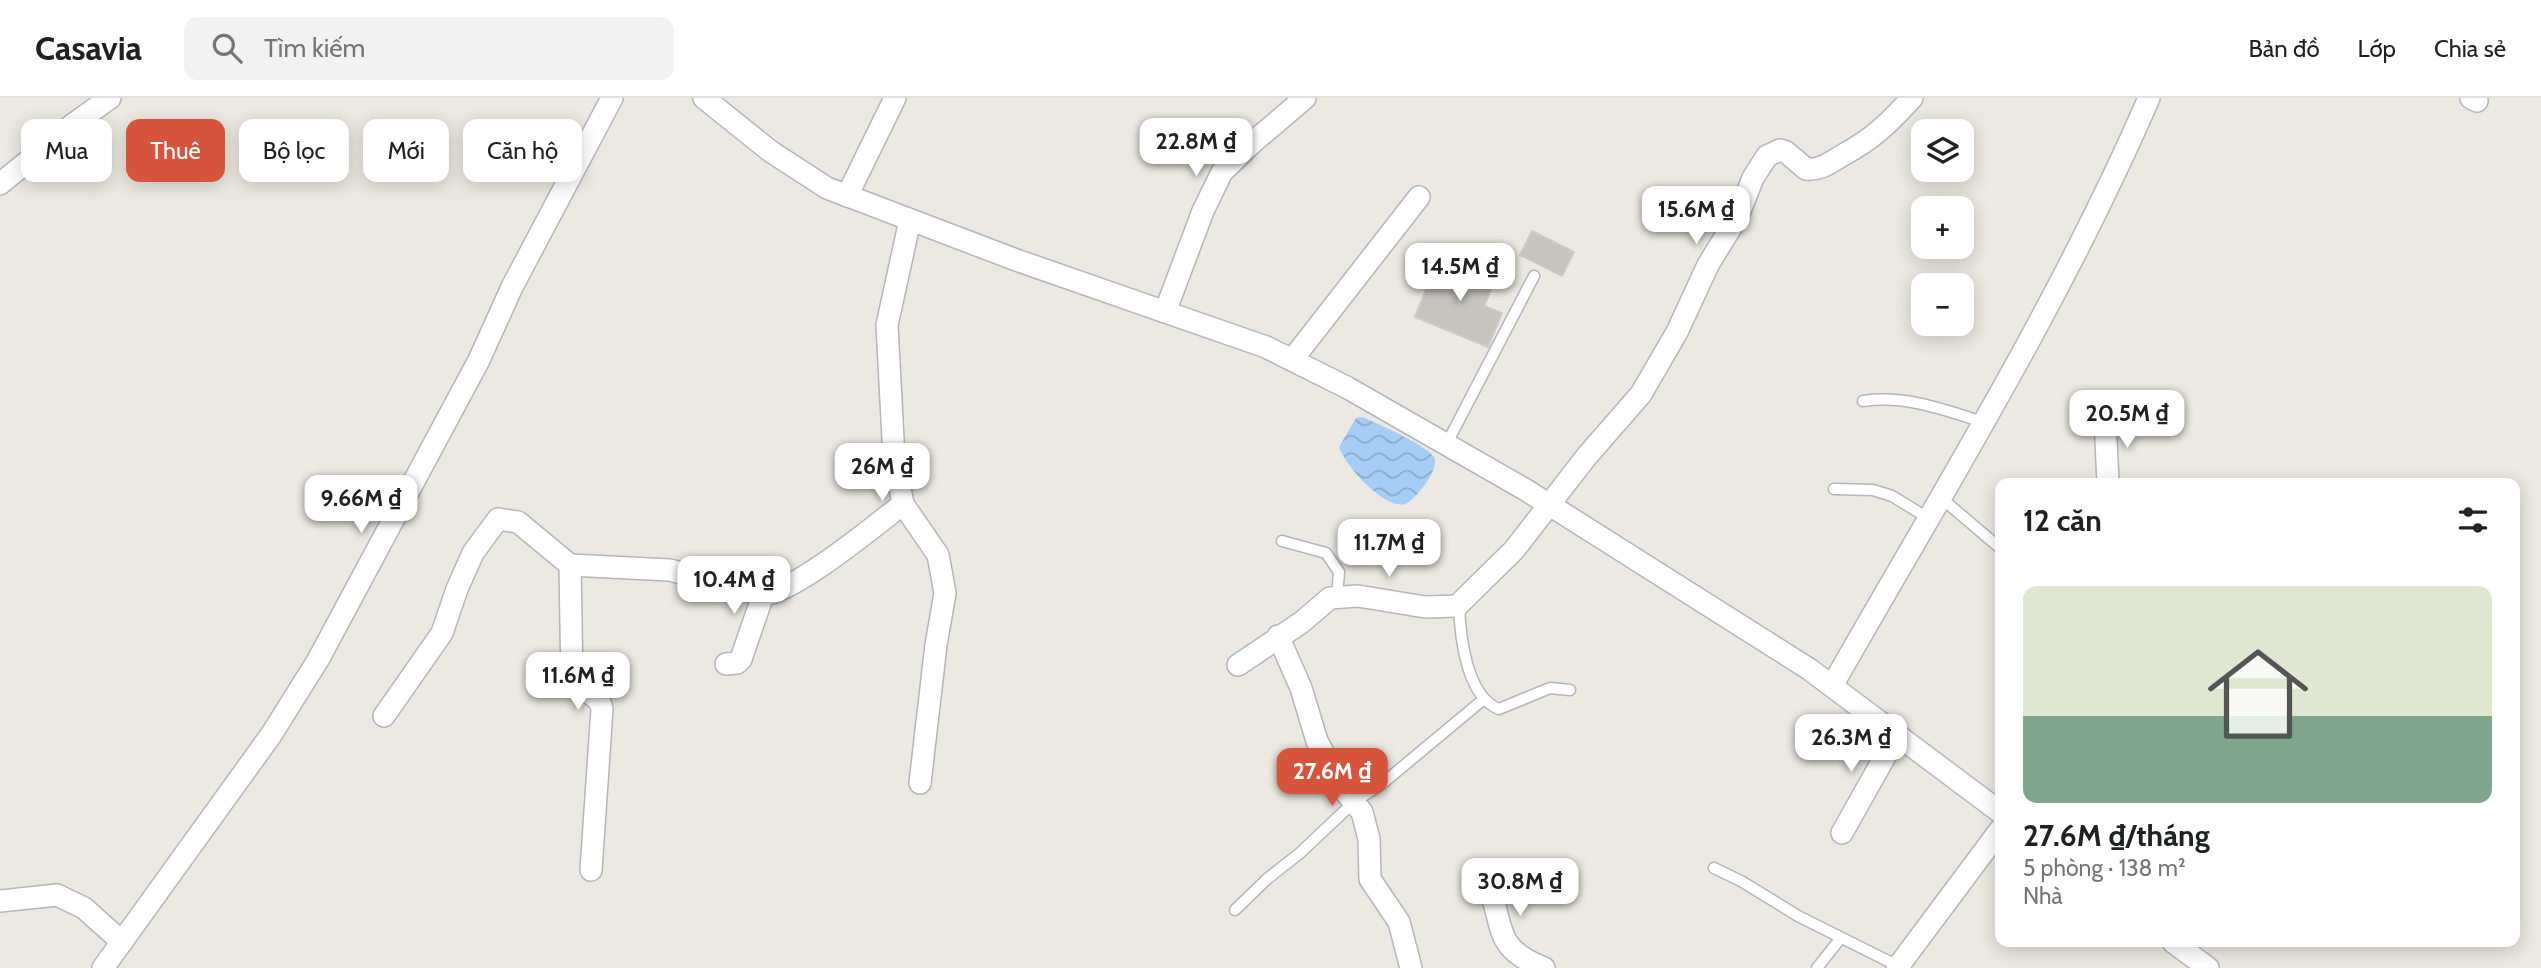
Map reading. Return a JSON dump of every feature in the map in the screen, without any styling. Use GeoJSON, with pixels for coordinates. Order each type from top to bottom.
{"type":"FeatureCollection","features":[{"type":"Feature","properties":{"kind":"street"},"geometry":{"type":"LineString","coordinates":[[0,184],[72,124],[110,98]]}},
{"type":"Feature","properties":{"kind":"street"},"geometry":{"type":"LineString","coordinates":[[103,968],[284,716],[318,660],[479,360],[512,288],[612,98]]}},
{"type":"Feature","properties":{"kind":"street"},"geometry":{"type":"LineString","coordinates":[[704,98],[769,151],[827,188],[1266,348],[1349,388],[1550,506],[1809,669],[1995,808]]}},
{"type":"Feature","properties":{"kind":"street"},"geometry":{"type":"LineString","coordinates":[[847,196],[895,98]]}},
{"type":"Feature","properties":{"kind":"street"},"geometry":{"type":"LineString","coordinates":[[1165,312],[1203,211],[1222,172],[1305,98]]}},
{"type":"Feature","properties":{"kind":"street"},"geometry":{"type":"LineString","coordinates":[[1238,665],[1302,622],[1330,598],[1358,596],[1426,607],[1459,604],[1514,550],[1587,456],[1641,394],[1677,332],[1708,265],[1738,215],[1753,178],[1767,156],[1780,150],[1806,169],[1824,167],[1867,143],[1884,129],[1912,98]]}},
{"type":"Feature","properties":{"kind":"street"},"geometry":{"type":"LineString","coordinates":[[1832,686],[2043,317],[2126,151],[2149,98]]}},
{"type":"Feature","properties":{"kind":"street"},"geometry":{"type":"LineString","coordinates":[[1292,360],[1419,197]]}},
{"type":"Feature","properties":{"kind":"street"},"geometry":{"type":"LineString","coordinates":[[910,220],[887,325],[894,458],[903,504],[939,555],[944,593],[920,783]]}},
{"type":"Feature","properties":{"kind":"street"},"geometry":{"type":"LineString","coordinates":[[2105,418],[2108,478]]}},
{"type":"Feature","properties":{"kind":"street"},"geometry":{"type":"LineString","coordinates":[[384,716],[442,633],[473,553],[498,519],[518,522],[570,565],[670,570],[762,595],[788,586],[903,504]]}},
{"type":"Feature","properties":{"kind":"street"},"geometry":{"type":"LineString","coordinates":[[570,565],[572,682],[597,698],[602,709],[591,870]]}},
{"type":"Feature","properties":{"kind":"street"},"geometry":{"type":"LineString","coordinates":[[726,664],[737,663],[741,659],[762,595]]}},
{"type":"Feature","properties":{"kind":"street"},"geometry":{"type":"LineString","coordinates":[[1278,636],[1301,688],[1317,741],[1342,788],[1362,812],[1369,839],[1370,880],[1399,922],[1411,968]]}},
{"type":"Feature","properties":{"kind":"street"},"geometry":{"type":"LineString","coordinates":[[1842,833],[1896,735]]}},
{"type":"Feature","properties":{"kind":"street"},"geometry":{"type":"LineString","coordinates":[[1897,967],[1995,837]]}},
{"type":"Feature","properties":{"kind":"street"},"geometry":{"type":"LineString","coordinates":[[1487,883],[1498,910],[1506,943],[1525,960],[1544,968]]}},
{"type":"Feature","properties":{"kind":"street"},"geometry":{"type":"LineString","coordinates":[[0,901],[57,895],[84,908],[122,942]]}},
{"type":"Feature","properties":{"kind":"street"},"geometry":{"type":"LineString","coordinates":[[2180,947],[2208,968]]}},
{"type":"Feature","properties":{"kind":"lane"},"geometry":{"type":"LineString","coordinates":[[1446,444],[1534,276]]}},
{"type":"Feature","properties":{"kind":"lane"},"geometry":{"type":"LineString","coordinates":[[1863,401],[1888,397],[1924,404],[1983,422]]}},
{"type":"Feature","properties":{"kind":"lane"},"geometry":{"type":"LineString","coordinates":[[1834,489],[1873,490],[1892,496],[1928,518]]}},
{"type":"Feature","properties":{"kind":"lane"},"geometry":{"type":"LineString","coordinates":[[1940,497],[1995,544]]}},
{"type":"Feature","properties":{"kind":"lane"},"geometry":{"type":"LineString","coordinates":[[1282,541],[1326,553],[1339,572],[1337,597]]}},
{"type":"Feature","properties":{"kind":"lane"},"geometry":{"type":"LineString","coordinates":[[1459,604],[1461,643],[1476,685],[1488,705],[1499,709],[1550,688],[1570,690]]}},
{"type":"Feature","properties":{"kind":"lane"},"geometry":{"type":"LineString","coordinates":[[1235,910],[1354,802],[1383,783],[1484,699]]}},
{"type":"Feature","properties":{"kind":"lane"},"geometry":{"type":"LineString","coordinates":[[1714,868],[1840,939],[1897,967]]}},
{"type":"Feature","properties":{"kind":"lane"},"geometry":{"type":"LineString","coordinates":[[1817,968],[1840,939]]}},
{"type":"Feature","properties":{"kind":"water"},"geometry":{"type":"Polygon","coordinates":[[[1363,417],[1412,441],[1434,457],[1431,475],[1415,496],[1405,504],[1396,504],[1376,493],[1342,455],[1339,447],[1356,418],[1363,417]]]}},
{"type":"Feature","properties":{"kind":"building"},"geometry":{"type":"Polygon","coordinates":[[[1532,231],[1574,252],[1562,276],[1520,255],[1532,231]]]}},
{"type":"Feature","properties":{"kind":"building"},"geometry":{"type":"Polygon","coordinates":[[[1438,260],[1460,269],[1462,265],[1490,276],[1487,283],[1493,285],[1484,306],[1502,313],[1488,347],[1415,317],[1438,260]]]}}]}
